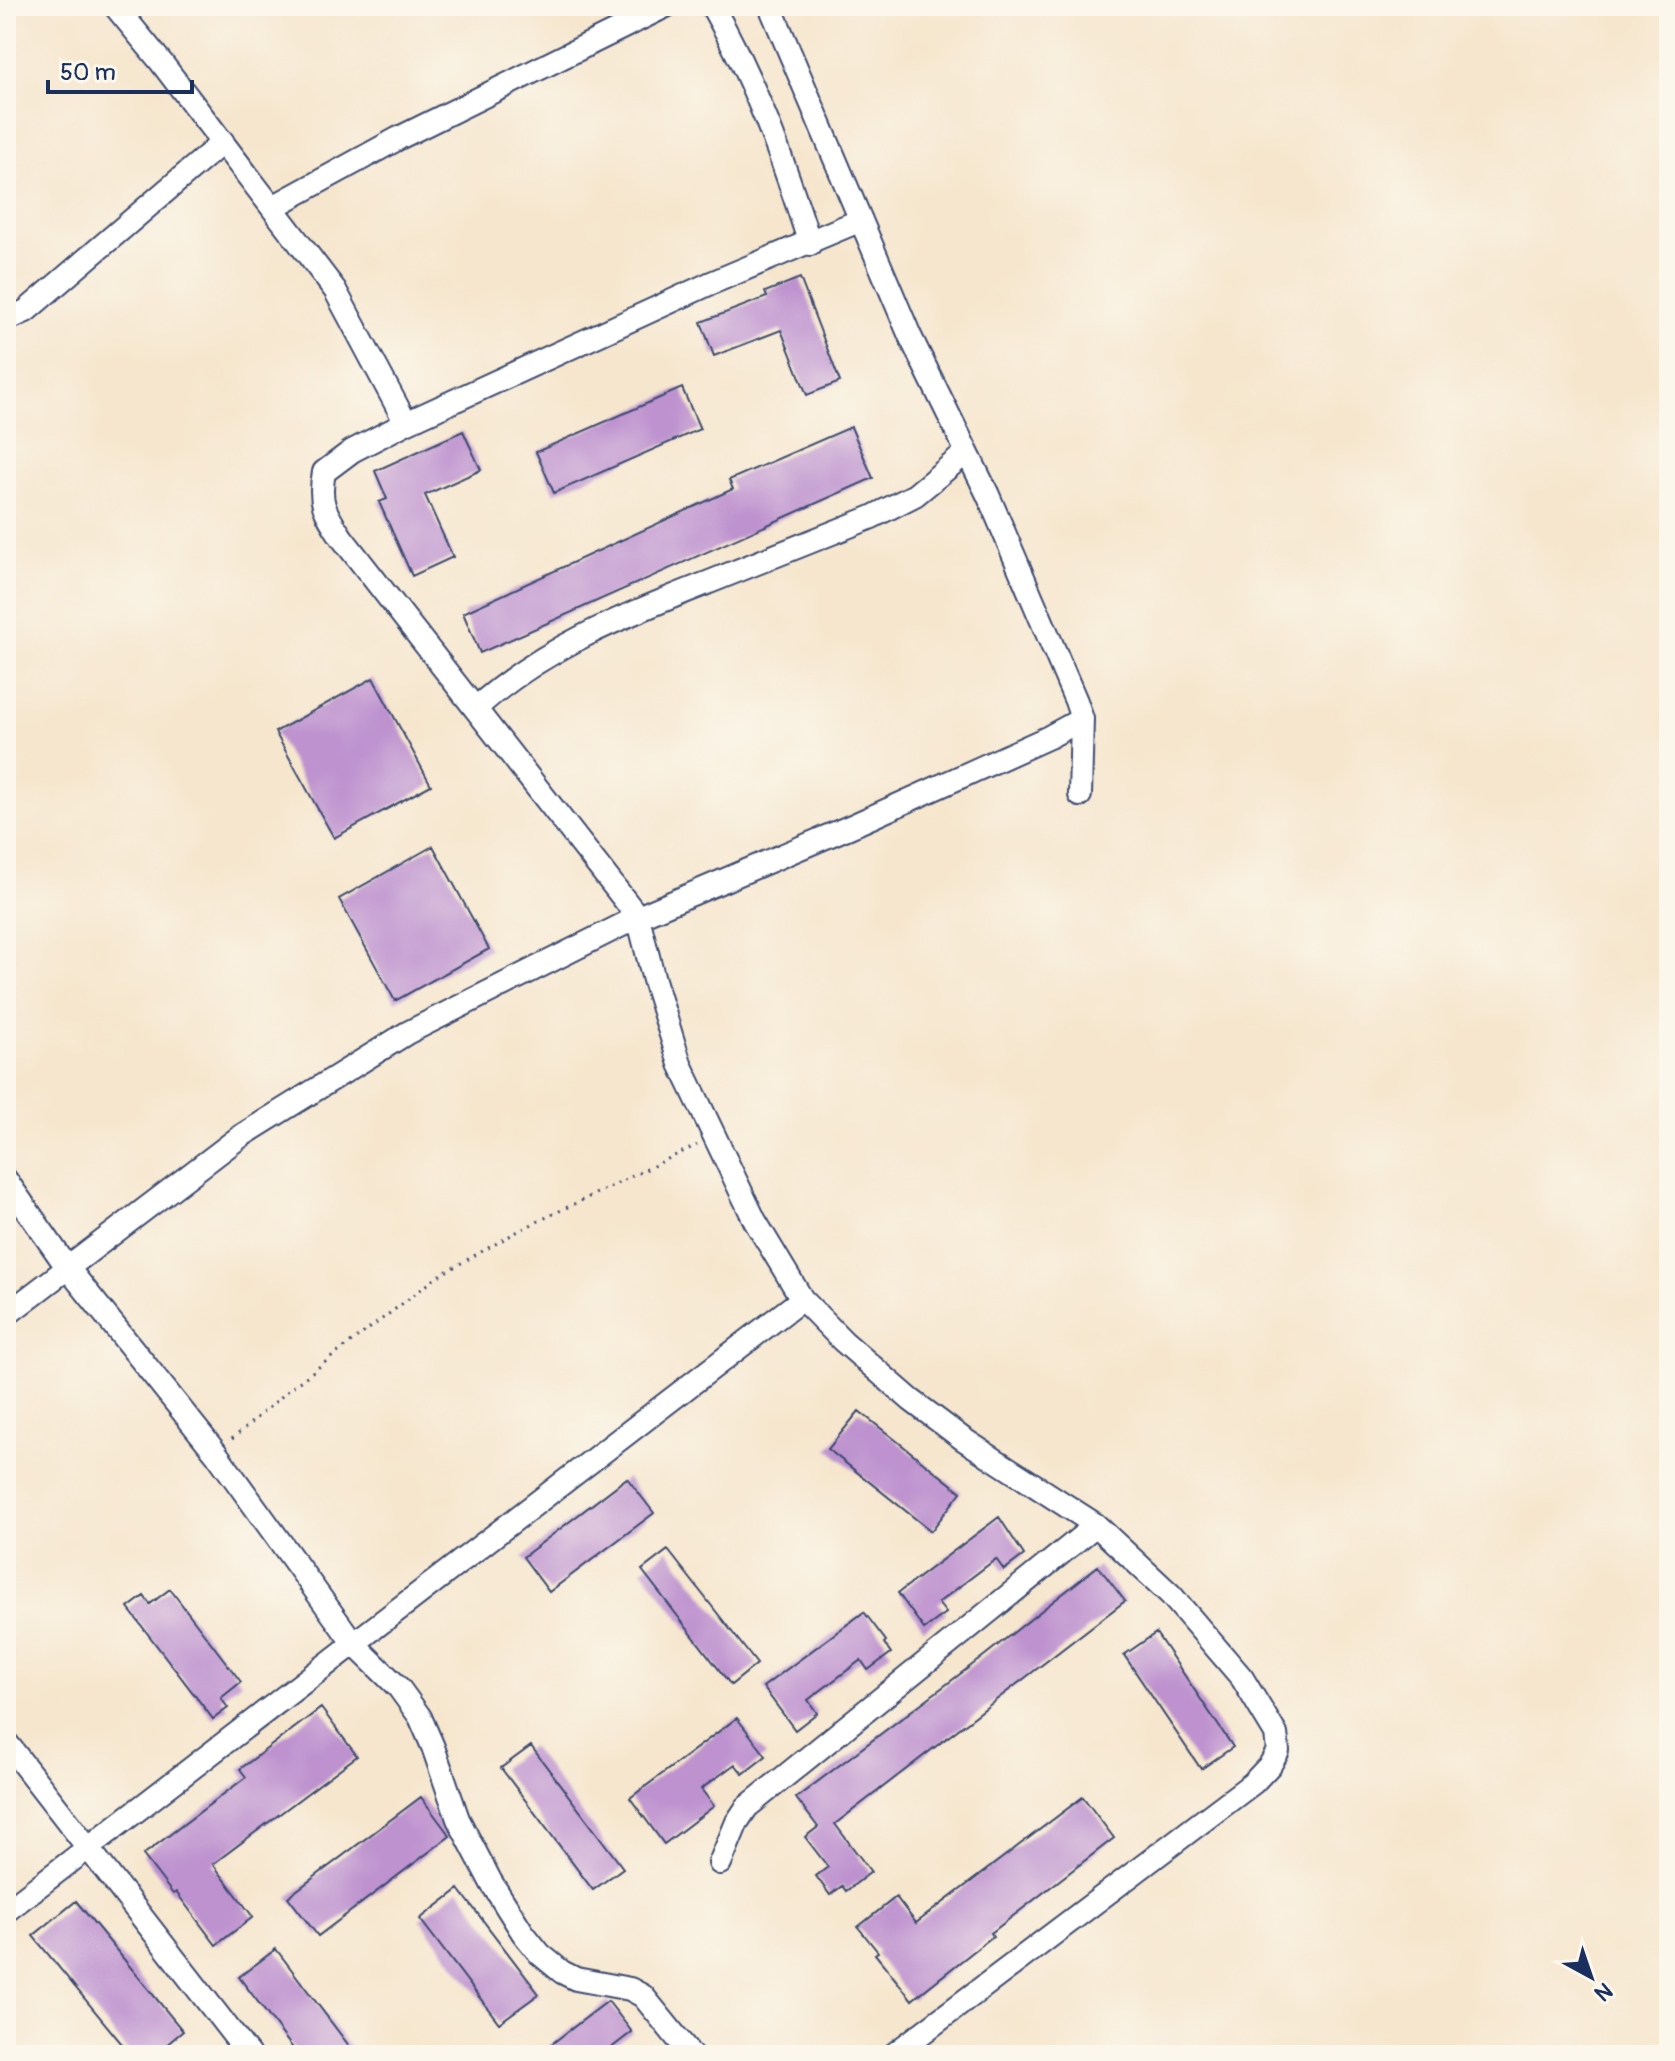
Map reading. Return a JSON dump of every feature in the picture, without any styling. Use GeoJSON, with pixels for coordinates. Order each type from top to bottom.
{"type":"FeatureCollection","features":[{"type":"Feature","properties":{"kind":"street"},"geometry":{"type":"LineString","coordinates":[[115,6],[335,290],[406,423]]}},
{"type":"Feature","properties":{"kind":"street"},"geometry":{"type":"LineString","coordinates":[[273,207],[399,138],[666,6]]}},
{"type":"Feature","properties":{"kind":"street"},"geometry":{"type":"LineString","coordinates":[[712,6],[729,35],[773,136],[810,244]]}},
{"type":"Feature","properties":{"kind":"street"},"geometry":{"type":"LineString","coordinates":[[770,6],[910,336],[994,509],[1082,719],[1080,795]]}},
{"type":"Feature","properties":{"kind":"street"},"geometry":{"type":"LineString","coordinates":[[6,320],[26,311],[223,142]]}},
{"type":"Feature","properties":{"kind":"street"},"geometry":{"type":"LineString","coordinates":[[861,220],[709,284],[406,423],[352,451],[324,472],[320,494],[325,513],[342,538],[638,917],[680,1064],[755,1221],[802,1299],[843,1341],[911,1400],[963,1439],[1096,1525],[1171,1595],[1242,1678],[1276,1734],[1278,1751],[1253,1783],[893,2055]]}},
{"type":"Feature","properties":{"kind":"street"},"geometry":{"type":"LineString","coordinates":[[476,708],[503,684],[551,652],[589,632],[872,517],[915,495],[967,452]]}},
{"type":"Feature","properties":{"kind":"street"},"geometry":{"type":"LineString","coordinates":[[6,1315],[241,1136],[395,1041],[638,917],[868,819],[1082,719]]}},
{"type":"Feature","properties":{"kind":"street"},"geometry":{"type":"LineString","coordinates":[[6,1180],[67,1267],[216,1453],[354,1644],[399,1688],[420,1717],[465,1832],[523,1933],[540,1954],[562,1972],[576,1979],[630,1989],[643,1996],[691,2055]]}},
{"type":"Feature","properties":{"kind":"street"},"geometry":{"type":"LineString","coordinates":[[6,1911],[802,1299]]}},
{"type":"Feature","properties":{"kind":"street"},"geometry":{"type":"LineString","coordinates":[[720,1863],[737,1822],[747,1807],[1096,1525]]}},
{"type":"Feature","properties":{"kind":"street"},"geometry":{"type":"LineString","coordinates":[[6,1742],[249,2055]]}},
{"type":"Feature","properties":{"kind":"path"},"geometry":{"type":"LineString","coordinates":[[216,1453],[295,1385],[440,1275],[522,1229],[714,1137]]}},
{"type":"Feature","properties":{"kind":"building"},"geometry":{"type":"Polygon","coordinates":[[[800,278],[840,382],[807,395],[781,330],[714,356],[701,322],[767,297],[765,292],[800,278]]]}},
{"type":"Feature","properties":{"kind":"building"},"geometry":{"type":"Polygon","coordinates":[[[682,388],[700,429],[554,493],[536,452],[682,388]]]}},
{"type":"Feature","properties":{"kind":"building"},"geometry":{"type":"Polygon","coordinates":[[[851,427],[873,478],[480,653],[463,613],[733,489],[729,480],[851,427]]]}},
{"type":"Feature","properties":{"kind":"building"},"geometry":{"type":"Polygon","coordinates":[[[463,431],[481,470],[425,495],[453,557],[412,576],[379,502],[387,499],[375,471],[463,431]]]}},
{"type":"Feature","properties":{"kind":"building"},"geometry":{"type":"Polygon","coordinates":[[[373,678],[431,785],[334,838],[275,732],[373,678]]]}},
{"type":"Feature","properties":{"kind":"building"},"geometry":{"type":"Polygon","coordinates":[[[433,846],[489,949],[395,1001],[339,899],[433,846]]]}},
{"type":"Feature","properties":{"kind":"building"},"geometry":{"type":"Polygon","coordinates":[[[859,1411],[961,1492],[931,1531],[828,1449],[859,1411]]]}},
{"type":"Feature","properties":{"kind":"building"},"geometry":{"type":"Polygon","coordinates":[[[627,1478],[654,1513],[549,1592],[523,1557],[627,1478]]]}},
{"type":"Feature","properties":{"kind":"building"},"geometry":{"type":"Polygon","coordinates":[[[999,1517],[1024,1555],[1004,1570],[996,1559],[938,1603],[946,1613],[924,1629],[898,1593],[999,1517]]]}},
{"type":"Feature","properties":{"kind":"building"},"geometry":{"type":"Polygon","coordinates":[[[668,1550],[757,1664],[731,1685],[642,1570],[668,1550]]]}},
{"type":"Feature","properties":{"kind":"building"},"geometry":{"type":"Polygon","coordinates":[[[1098,1566],[1125,1601],[835,1824],[871,1872],[846,1891],[842,1886],[830,1895],[816,1876],[828,1867],[805,1837],[818,1827],[796,1798],[1098,1566]]]}},
{"type":"Feature","properties":{"kind":"building"},"geometry":{"type":"Polygon","coordinates":[[[170,1589],[241,1682],[221,1698],[228,1708],[213,1719],[128,1608],[144,1596],[150,1604],[170,1589]]]}},
{"type":"Feature","properties":{"kind":"building"},"geometry":{"type":"Polygon","coordinates":[[[864,1612],[886,1641],[884,1643],[891,1653],[868,1670],[861,1660],[808,1700],[817,1713],[795,1730],[763,1687],[864,1612]]]}},
{"type":"Feature","properties":{"kind":"building"},"geometry":{"type":"Polygon","coordinates":[[[1156,1633],[1233,1747],[1201,1769],[1124,1655],[1156,1633]]]}},
{"type":"Feature","properties":{"kind":"building"},"geometry":{"type":"Polygon","coordinates":[[[321,1708],[357,1756],[213,1864],[253,1917],[216,1945],[143,1855],[246,1777],[240,1769],[321,1708]]]}},
{"type":"Feature","properties":{"kind":"building"},"geometry":{"type":"Polygon","coordinates":[[[737,1718],[766,1756],[743,1774],[735,1764],[701,1789],[714,1806],[664,1844],[630,1798],[737,1718]]]}},
{"type":"Feature","properties":{"kind":"building"},"geometry":{"type":"Polygon","coordinates":[[[531,1746],[623,1868],[593,1890],[501,1768],[531,1746]]]}},
{"type":"Feature","properties":{"kind":"building"},"geometry":{"type":"Polygon","coordinates":[[[421,1797],[450,1836],[318,1936],[288,1897],[421,1797]]]}},
{"type":"Feature","properties":{"kind":"building"},"geometry":{"type":"Polygon","coordinates":[[[1083,1797],[1114,1838],[991,1933],[993,1936],[912,2000],[858,1927],[896,1897],[916,1923],[1083,1797]]]}},
{"type":"Feature","properties":{"kind":"building"},"geometry":{"type":"Polygon","coordinates":[[[459,1889],[539,1994],[499,2023],[420,1919],[459,1889]]]}},
{"type":"Feature","properties":{"kind":"building"},"geometry":{"type":"Polygon","coordinates":[[[76,1901],[183,2031],[154,2055],[131,2055],[33,1936],[76,1901]]]}},
{"type":"Feature","properties":{"kind":"building"},"geometry":{"type":"Polygon","coordinates":[[[276,1949],[356,2055],[298,2055],[239,1977],[276,1949]]]}},
{"type":"Feature","properties":{"kind":"building"},"geometry":{"type":"Polygon","coordinates":[[[608,2001],[632,2032],[602,2055],[537,2055],[608,2001]]]}}]}
